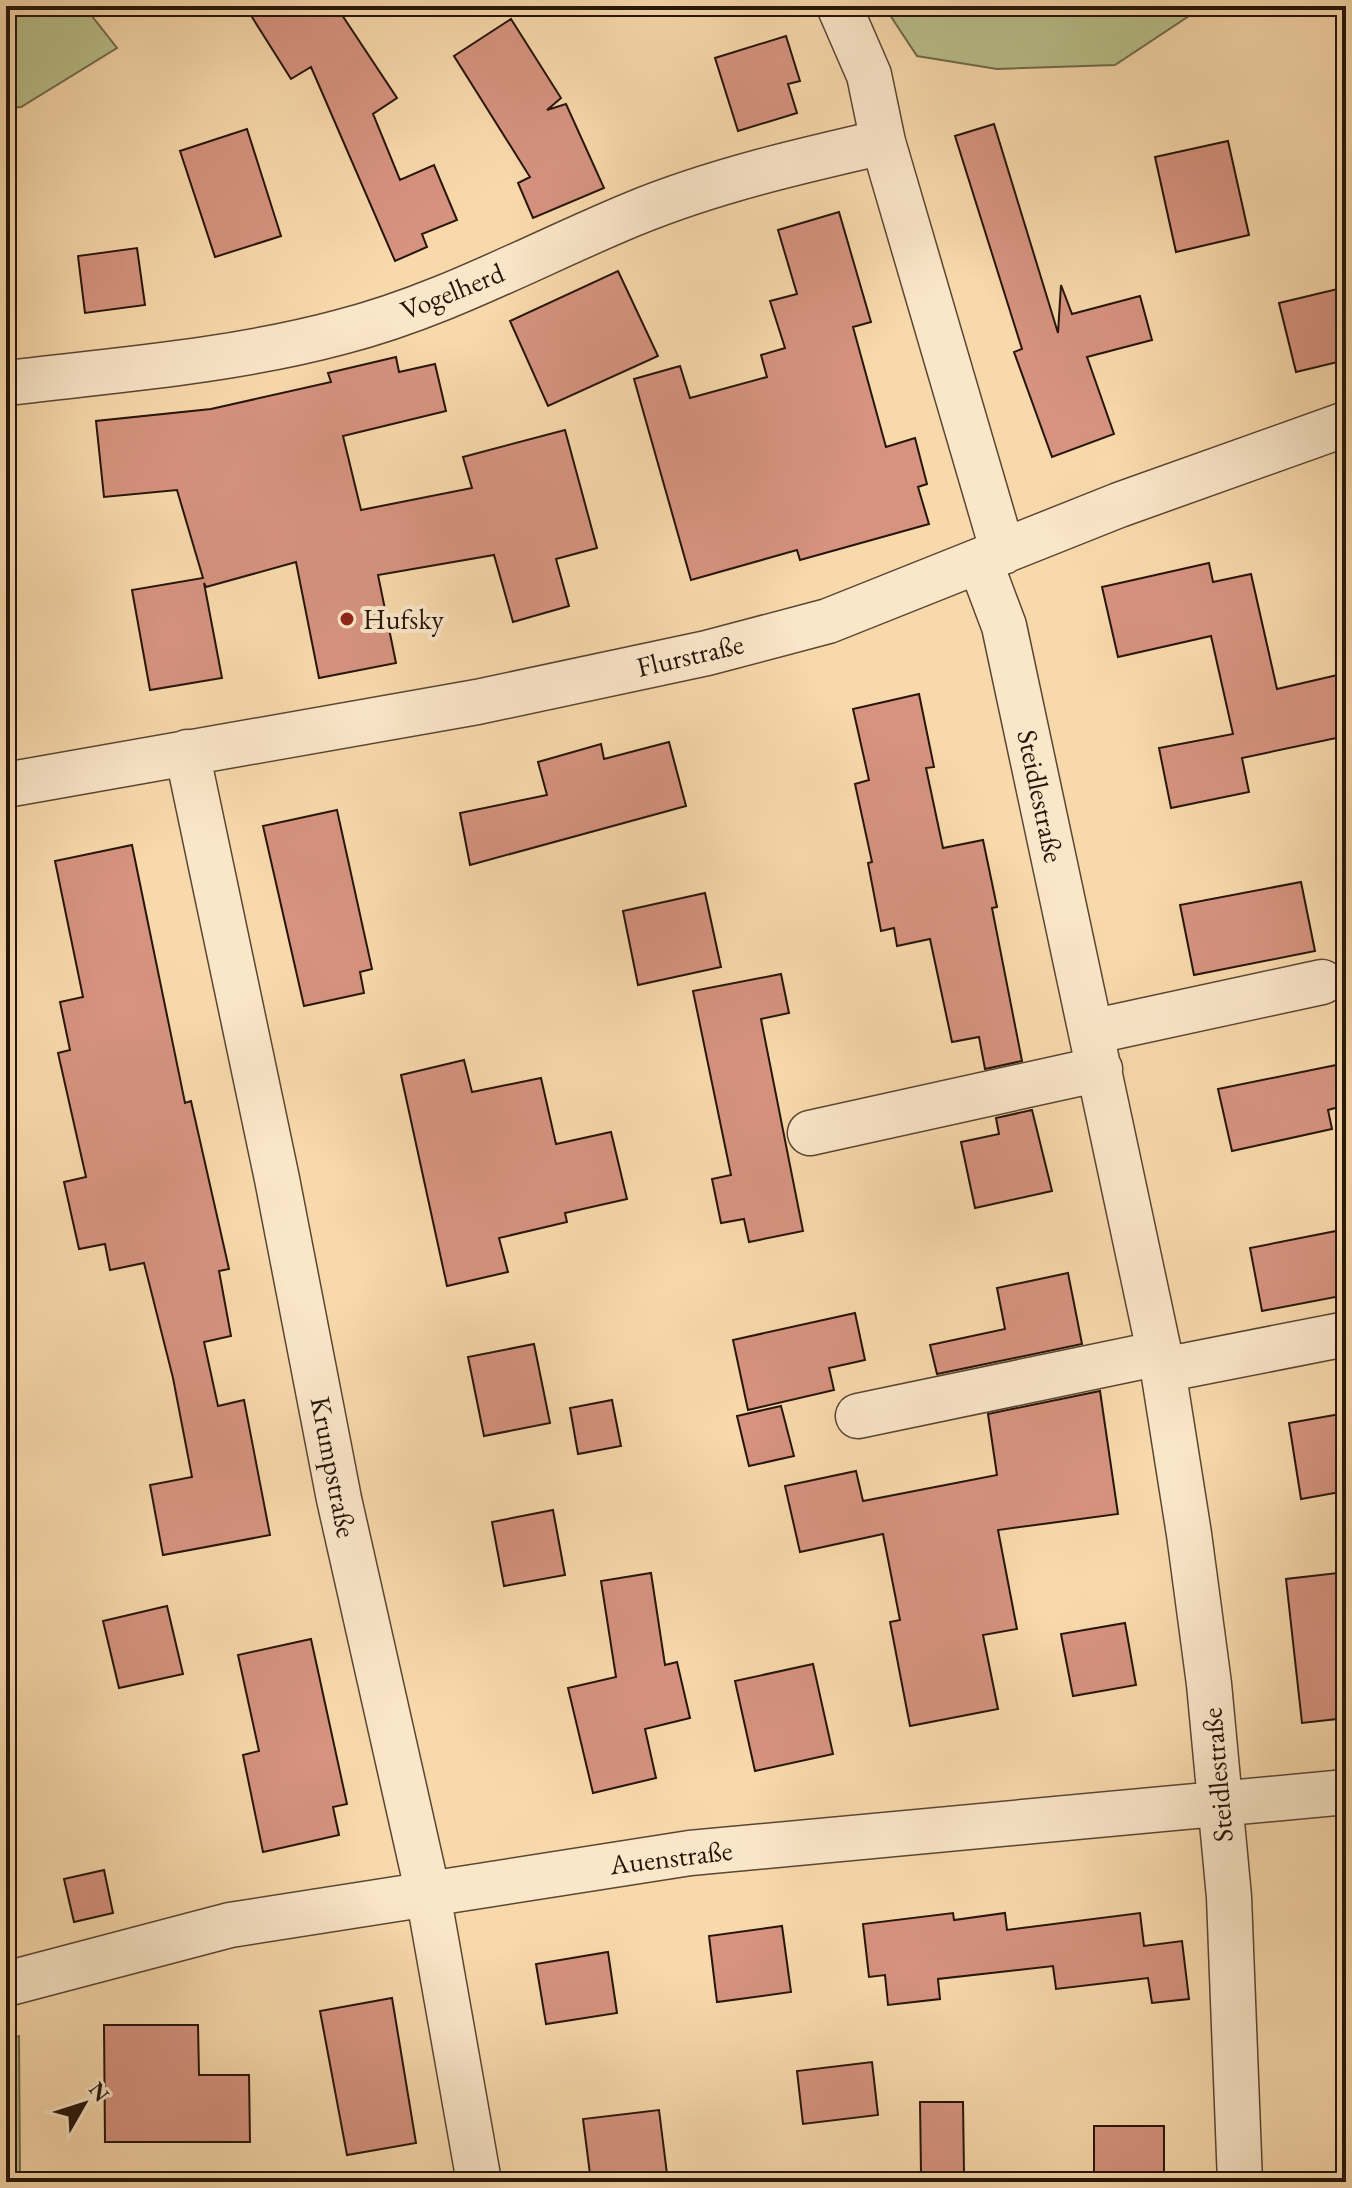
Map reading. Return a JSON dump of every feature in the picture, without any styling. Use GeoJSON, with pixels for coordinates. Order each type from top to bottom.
{"type":"FeatureCollection","features":[{"type":"Feature","properties":{"kind":"street"},"geometry":{"type":"LineString","coordinates":[[839,6],[869,75],[883,142],[991,557]]}},
{"type":"Feature","properties":{"kind":"street","name":"Vogelherd"},"geometry":{"type":"LineString","coordinates":[[6,383],[272,347],[342,332],[423,306],[654,207],[753,175],[883,142]]}},
{"type":"Feature","properties":{"kind":"street","name":"Flurstraße"},"geometry":{"type":"LineString","coordinates":[[6,785],[477,702],[707,653],[828,621],[1119,505],[1346,424]]}},
{"type":"Feature","properties":{"kind":"street","name":"Steidlestraße"},"geometry":{"type":"LineString","coordinates":[[991,557],[1162,1362],[1209,1684],[1218,1806],[1229,1897],[1240,2182]]}},
{"type":"Feature","properties":{"kind":"street","name":"Krumpstraße"},"geometry":{"type":"LineString","coordinates":[[187,752],[277,1179],[339,1499],[428,1894],[479,2182]]}},
{"type":"Feature","properties":{"kind":"street"},"geometry":{"type":"LineString","coordinates":[[810,1133],[1322,982]]}},
{"type":"Feature","properties":{"kind":"street"},"geometry":{"type":"LineString","coordinates":[[858,1416],[1162,1362],[1346,1334]]}},
{"type":"Feature","properties":{"kind":"street","name":"Auenstraße"},"geometry":{"type":"LineString","coordinates":[[6,1984],[230,1925],[690,1853],[1346,1792]]}},
{"type":"Feature","properties":{"kind":"green space"},"geometry":{"type":"Polygon","coordinates":[[[6,6],[84,6],[117,48],[21,107],[6,108],[6,6]]]}},
{"type":"Feature","properties":{"kind":"green space"},"geometry":{"type":"Polygon","coordinates":[[[884,6],[1204,6],[1115,65],[997,69],[917,56],[884,6]]]}},
{"type":"Feature","properties":{"kind":"green space"},"geometry":{"type":"Polygon","coordinates":[[[19,2036],[20,2182],[6,2182],[6,2040],[19,2036]]]}},
{"type":"Feature","properties":{"kind":"building"},"geometry":{"type":"Polygon","coordinates":[[[245,6],[336,6],[397,98],[373,114],[400,180],[434,165],[457,220],[422,234],[427,247],[395,261],[311,67],[291,79],[245,6]]]}},
{"type":"Feature","properties":{"kind":"building"},"geometry":{"type":"Polygon","coordinates":[[[511,19],[561,98],[547,110],[566,104],[604,188],[533,218],[518,183],[530,177],[454,56],[511,19]]]}},
{"type":"Feature","properties":{"kind":"building"},"geometry":{"type":"Polygon","coordinates":[[[786,36],[800,81],[788,84],[797,113],[738,131],[715,58],[786,36]]]}},
{"type":"Feature","properties":{"kind":"building"},"geometry":{"type":"Polygon","coordinates":[[[994,124],[1058,333],[1061,285],[1072,314],[1140,296],[1152,340],[1087,357],[1114,434],[1052,457],[1014,352],[1022,349],[955,136],[994,124]]]}},
{"type":"Feature","properties":{"kind":"building"},"geometry":{"type":"Polygon","coordinates":[[[247,129],[281,236],[215,257],[180,151],[247,129]]]}},
{"type":"Feature","properties":{"kind":"building"},"geometry":{"type":"Polygon","coordinates":[[[1228,141],[1249,235],[1176,252],[1155,157],[1228,141]]]}},
{"type":"Feature","properties":{"kind":"building"},"geometry":{"type":"Polygon","coordinates":[[[839,212],[871,322],[853,327],[886,447],[915,438],[927,484],[918,487],[929,524],[800,560],[797,550],[691,580],[634,379],[680,366],[690,398],[767,377],[761,355],[785,348],[770,301],[797,294],[778,230],[839,212]]]}},
{"type":"Feature","properties":{"kind":"building"},"geometry":{"type":"Polygon","coordinates":[[[137,248],[145,305],[85,313],[78,256],[137,248]]]}},
{"type":"Feature","properties":{"kind":"building"},"geometry":{"type":"Polygon","coordinates":[[[618,271],[658,356],[548,406],[510,321],[618,271]]]}},
{"type":"Feature","properties":{"kind":"building"},"geometry":{"type":"Polygon","coordinates":[[[1346,287],[1346,360],[1296,372],[1279,303],[1346,287]]]}},
{"type":"Feature","properties":{"kind":"building"},"geometry":{"type":"Polygon","coordinates":[[[396,357],[399,372],[435,364],[446,411],[343,436],[361,510],[472,488],[463,457],[565,430],[597,548],[556,559],[569,606],[513,622],[494,555],[378,575],[396,663],[319,678],[296,562],[206,587],[204,583],[222,678],[150,690],[132,590],[203,578],[177,490],[104,497],[96,421],[211,409],[331,382],[328,373],[396,357]]]}},
{"type":"Feature","properties":{"kind":"building"},"geometry":{"type":"Polygon","coordinates":[[[1209,563],[1213,582],[1251,574],[1277,689],[1346,673],[1346,736],[1242,758],[1249,792],[1171,808],[1159,748],[1233,734],[1211,636],[1118,657],[1102,587],[1209,563]]]}},
{"type":"Feature","properties":{"kind":"building"},"geometry":{"type":"Polygon","coordinates":[[[919,694],[934,767],[926,768],[943,848],[983,840],[997,907],[992,908],[1022,1061],[985,1069],[979,1037],[952,1042],[930,939],[897,946],[894,928],[881,931],[868,863],[872,862],[855,784],[869,780],[853,709],[919,694]]]}},
{"type":"Feature","properties":{"kind":"building"},"geometry":{"type":"Polygon","coordinates":[[[669,742],[686,806],[470,865],[460,813],[547,795],[538,762],[601,744],[604,759],[669,742]]]}},
{"type":"Feature","properties":{"kind":"building"},"geometry":{"type":"Polygon","coordinates":[[[337,810],[372,969],[360,972],[364,993],[304,1006],[263,826],[337,810]]]}},
{"type":"Feature","properties":{"kind":"building"},"geometry":{"type":"Polygon","coordinates":[[[132,845],[185,1103],[191,1101],[229,1269],[219,1271],[231,1336],[204,1342],[218,1406],[244,1400],[270,1535],[163,1555],[150,1485],[192,1477],[173,1378],[144,1263],[110,1270],[105,1244],[79,1249],[64,1182],[86,1177],[58,1053],[70,1050],[60,1002],[83,997],[55,861],[132,845]]]}},
{"type":"Feature","properties":{"kind":"building"},"geometry":{"type":"Polygon","coordinates":[[[1301,882],[1315,951],[1194,975],[1180,905],[1301,882]]]}},
{"type":"Feature","properties":{"kind":"building"},"geometry":{"type":"Polygon","coordinates":[[[705,893],[721,967],[638,985],[623,911],[705,893]]]}},
{"type":"Feature","properties":{"kind":"building"},"geometry":{"type":"Polygon","coordinates":[[[781,974],[789,1013],[761,1019],[803,1231],[749,1242],[744,1219],[721,1223],[712,1179],[731,1175],[693,991],[781,974]]]}},
{"type":"Feature","properties":{"kind":"building"},"geometry":{"type":"Polygon","coordinates":[[[464,1060],[472,1092],[541,1078],[556,1144],[611,1132],[627,1199],[565,1213],[567,1222],[499,1238],[508,1272],[447,1286],[401,1075],[464,1060]]]}},
{"type":"Feature","properties":{"kind":"building"},"geometry":{"type":"Polygon","coordinates":[[[1346,1063],[1346,1105],[1328,1110],[1332,1129],[1232,1151],[1218,1089],[1346,1063]]]}},
{"type":"Feature","properties":{"kind":"building"},"geometry":{"type":"Polygon","coordinates":[[[1032,1110],[1052,1191],[975,1208],[961,1142],[999,1134],[996,1118],[1032,1110]]]}},
{"type":"Feature","properties":{"kind":"building"},"geometry":{"type":"Polygon","coordinates":[[[1346,1229],[1346,1295],[1262,1311],[1250,1248],[1346,1229]]]}},
{"type":"Feature","properties":{"kind":"building"},"geometry":{"type":"Polygon","coordinates":[[[1068,1273],[1082,1344],[937,1374],[930,1345],[1005,1329],[997,1288],[1068,1273]]]}},
{"type":"Feature","properties":{"kind":"building"},"geometry":{"type":"Polygon","coordinates":[[[855,1313],[865,1360],[829,1368],[834,1390],[748,1410],[733,1340],[855,1313]]]}},
{"type":"Feature","properties":{"kind":"building"},"geometry":{"type":"Polygon","coordinates":[[[534,1344],[550,1423],[484,1436],[468,1357],[534,1344]]]}},
{"type":"Feature","properties":{"kind":"building"},"geometry":{"type":"Polygon","coordinates":[[[1100,1391],[1118,1514],[998,1530],[1017,1629],[983,1635],[998,1709],[910,1726],[890,1622],[900,1620],[883,1534],[800,1552],[785,1486],[856,1471],[863,1501],[997,1475],[988,1414],[1100,1391]]]}},
{"type":"Feature","properties":{"kind":"building"},"geometry":{"type":"Polygon","coordinates":[[[612,1400],[621,1446],[578,1454],[570,1408],[612,1400]]]}},
{"type":"Feature","properties":{"kind":"building"},"geometry":{"type":"Polygon","coordinates":[[[781,1406],[794,1456],[749,1466],[737,1416],[781,1406]]]}},
{"type":"Feature","properties":{"kind":"building"},"geometry":{"type":"Polygon","coordinates":[[[1346,1413],[1346,1491],[1301,1499],[1289,1423],[1346,1413]]]}},
{"type":"Feature","properties":{"kind":"building"},"geometry":{"type":"Polygon","coordinates":[[[553,1510],[565,1575],[504,1586],[492,1522],[553,1510]]]}},
{"type":"Feature","properties":{"kind":"building"},"geometry":{"type":"Polygon","coordinates":[[[1346,1572],[1346,1718],[1302,1723],[1286,1579],[1346,1572]]]}},
{"type":"Feature","properties":{"kind":"building"},"geometry":{"type":"Polygon","coordinates":[[[651,1573],[665,1665],[677,1662],[690,1718],[645,1729],[656,1778],[593,1793],[568,1688],[616,1677],[601,1581],[651,1573]]]}},
{"type":"Feature","properties":{"kind":"building"},"geometry":{"type":"Polygon","coordinates":[[[167,1606],[183,1674],[119,1688],[103,1621],[167,1606]]]}},
{"type":"Feature","properties":{"kind":"building"},"geometry":{"type":"Polygon","coordinates":[[[1125,1623],[1136,1685],[1073,1696],[1061,1634],[1125,1623]]]}},
{"type":"Feature","properties":{"kind":"building"},"geometry":{"type":"Polygon","coordinates":[[[311,1639],[347,1804],[333,1807],[339,1835],[263,1852],[243,1755],[259,1751],[238,1655],[311,1639]]]}},
{"type":"Feature","properties":{"kind":"building"},"geometry":{"type":"Polygon","coordinates":[[[813,1664],[833,1754],[755,1771],[735,1681],[813,1664]]]}},
{"type":"Feature","properties":{"kind":"building"},"geometry":{"type":"Polygon","coordinates":[[[104,1870],[113,1913],[74,1922],[64,1879],[104,1870]]]}},
{"type":"Feature","properties":{"kind":"building"},"geometry":{"type":"Polygon","coordinates":[[[953,1913],[954,1920],[1005,1913],[1007,1930],[1140,1913],[1144,1946],[1182,1941],[1189,1999],[1152,2003],[1148,1978],[1056,1989],[1053,1966],[938,1979],[940,1999],[888,2005],[885,1975],[869,1977],[863,1924],[953,1913]]]}},
{"type":"Feature","properties":{"kind":"building"},"geometry":{"type":"Polygon","coordinates":[[[782,1926],[791,1992],[717,2002],[709,1936],[782,1926]]]}},
{"type":"Feature","properties":{"kind":"building"},"geometry":{"type":"Polygon","coordinates":[[[608,1952],[617,2013],[546,2024],[536,1964],[608,1952]]]}},
{"type":"Feature","properties":{"kind":"building"},"geometry":{"type":"Polygon","coordinates":[[[392,1998],[416,2143],[347,2155],[320,2011],[392,1998]]]}},
{"type":"Feature","properties":{"kind":"building"},"geometry":{"type":"Polygon","coordinates":[[[104,2025],[198,2025],[199,2075],[249,2075],[250,2142],[105,2142],[104,2025]]]}},
{"type":"Feature","properties":{"kind":"building"},"geometry":{"type":"Polygon","coordinates":[[[872,2062],[878,2115],[803,2124],[797,2071],[872,2062]]]}},
{"type":"Feature","properties":{"kind":"building"},"geometry":{"type":"Polygon","coordinates":[[[920,2102],[963,2102],[964,2173],[921,2173],[920,2102]]]}},
{"type":"Feature","properties":{"kind":"building"},"geometry":{"type":"Polygon","coordinates":[[[659,2110],[668,2182],[591,2182],[583,2119],[659,2110]]]}},
{"type":"Feature","properties":{"kind":"building"},"geometry":{"type":"Polygon","coordinates":[[[1094,2126],[1164,2126],[1164,2182],[1094,2182],[1094,2126]]]}},
{"type":"Feature","properties":{"kind":"place","name":"Hufsky"},"geometry":{"type":"Point","coordinates":[347,619]}}]}
